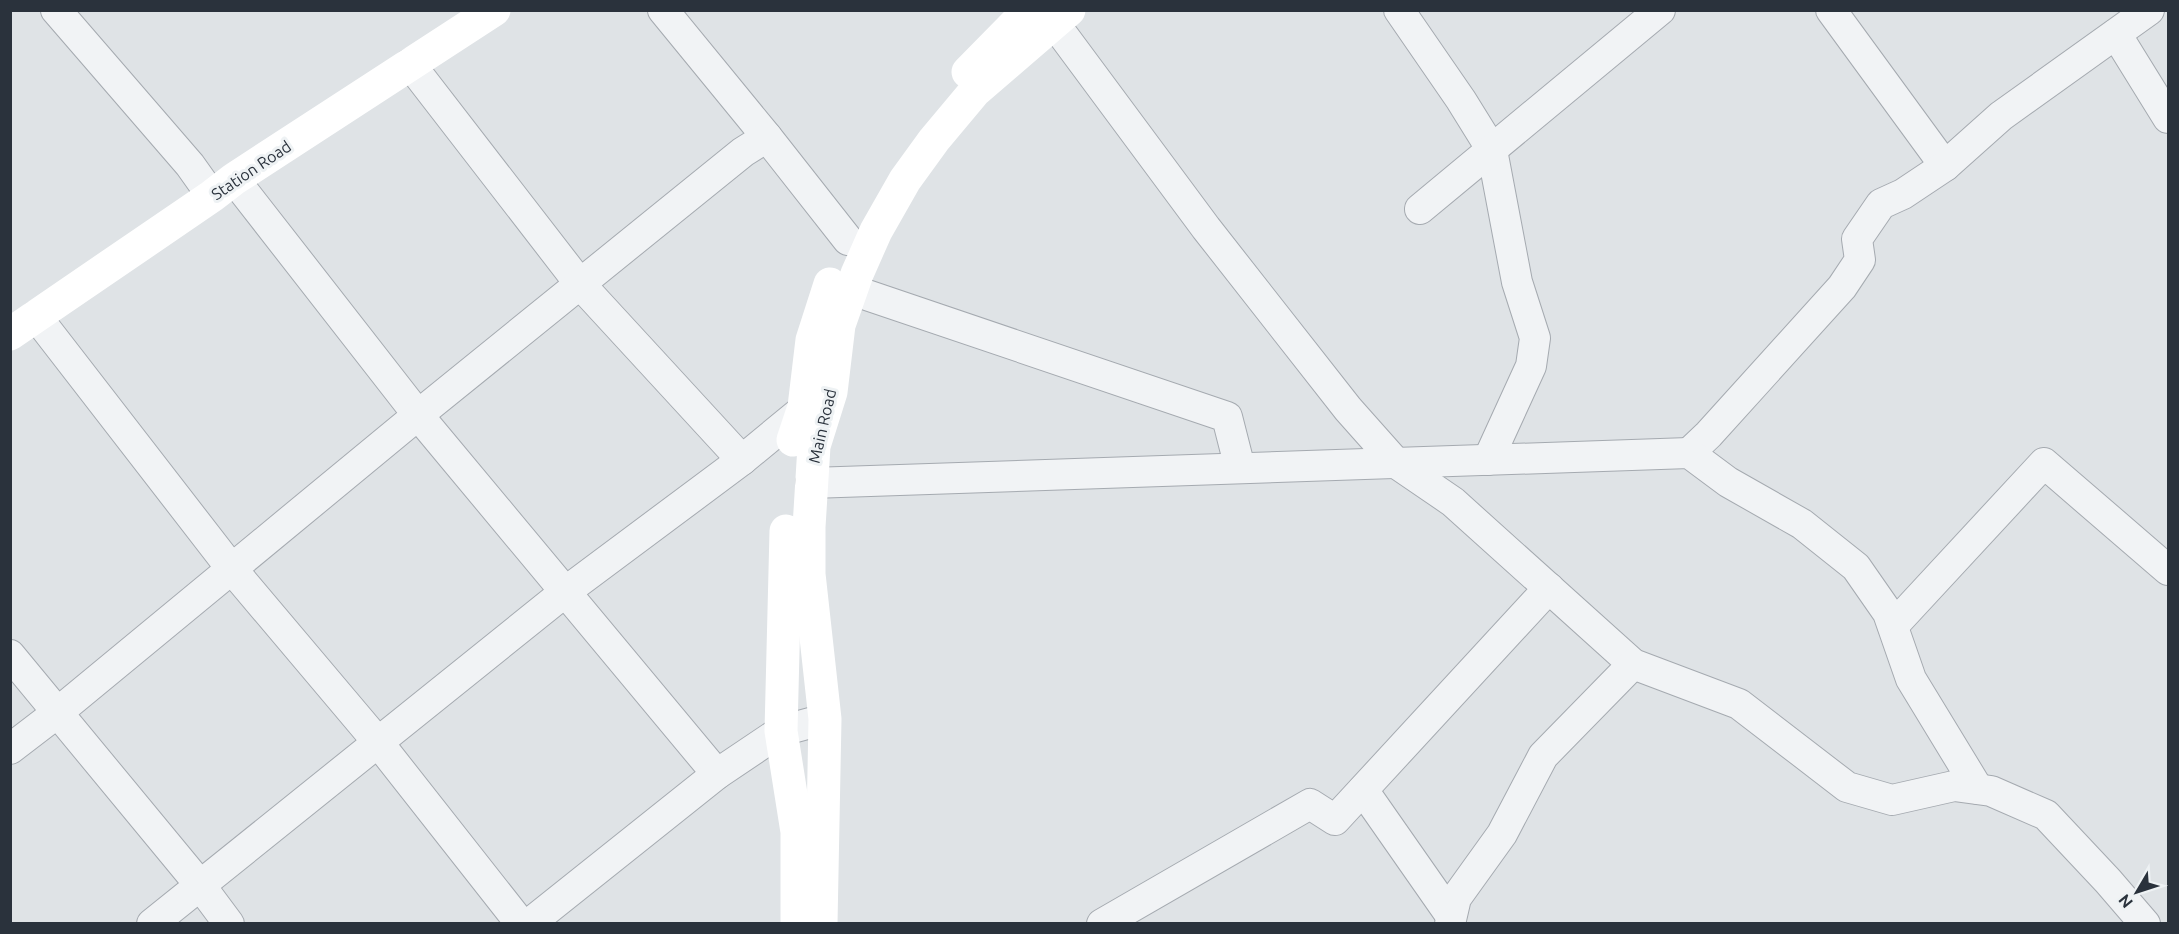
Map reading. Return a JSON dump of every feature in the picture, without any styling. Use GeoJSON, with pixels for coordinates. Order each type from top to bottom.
{"type":"FeatureCollection","features":[{"type":"Feature","properties":{"kind":"main road","name":"Station Road"},"geometry":{"type":"LineString","coordinates":[[23,325],[223,188],[494,10]]}},
{"type":"Feature","properties":{"kind":"main road"},"geometry":{"type":"LineString","coordinates":[[797,924],[797,832],[781,731],[789,477],[794,436],[818,400],[812,340],[821,309],[848,240],[889,166],[921,123],[960,79],[1051,15]]}},
{"type":"Feature","properties":{"kind":"main road","name":"Main Road"},"geometry":{"type":"LineString","coordinates":[[821,924],[825,719],[808,574],[811,483],[818,400],[839,325],[852,290],[876,231],[905,180],[934,140],[975,91],[1051,15]]}},
{"type":"Feature","properties":{"kind":"street"},"geometry":{"type":"LineString","coordinates":[[56,10],[190,165],[223,188],[418,415],[717,774]]}},
{"type":"Feature","properties":{"kind":"street"},"geometry":{"type":"LineString","coordinates":[[663,10],[767,136],[848,240]]}},
{"type":"Feature","properties":{"kind":"street"},"geometry":{"type":"LineString","coordinates":[[1399,10],[1461,100],[1492,150],[1517,282],[1535,338],[1531,366],[1488,460]]}},
{"type":"Feature","properties":{"kind":"street"},"geometry":{"type":"LineString","coordinates":[[1420,209],[1660,10]]}},
{"type":"Feature","properties":{"kind":"street"},"geometry":{"type":"LineString","coordinates":[[1689,453],[1709,434],[1842,287],[1860,260],[1857,239],[1881,204],[1904,194],[1946,166],[2001,116],[2149,10]]}},
{"type":"Feature","properties":{"kind":"street"},"geometry":{"type":"LineString","coordinates":[[1838,13],[1946,166]]}},
{"type":"Feature","properties":{"kind":"street"},"geometry":{"type":"LineString","coordinates":[[1051,15],[1213,237],[1348,409],[1396,463],[1453,502],[1634,664],[1739,704],[1847,787],[1892,800],[1954,786],[1978,789],[1991,791],[2046,815],[2145,924]]}},
{"type":"Feature","properties":{"kind":"street"},"geometry":{"type":"LineString","coordinates":[[2116,34],[2169,118]]}},
{"type":"Feature","properties":{"kind":"street"},"geometry":{"type":"LineString","coordinates":[[410,64],[580,284],[742,460]]}},
{"type":"Feature","properties":{"kind":"street"},"geometry":{"type":"LineString","coordinates":[[10,749],[57,713],[418,415],[743,152],[767,136]]}},
{"type":"Feature","properties":{"kind":"street"},"geometry":{"type":"LineString","coordinates":[[852,290],[1227,417],[1240,468]]}},
{"type":"Feature","properties":{"kind":"street"},"geometry":{"type":"LineString","coordinates":[[23,325],[377,741],[522,924]]}},
{"type":"Feature","properties":{"kind":"street"},"geometry":{"type":"LineString","coordinates":[[152,924],[565,592],[742,460],[818,400]]}},
{"type":"Feature","properties":{"kind":"street"},"geometry":{"type":"LineString","coordinates":[[811,483],[1689,453],[1728,482],[1802,524],[1856,567],[1888,613],[1911,679],[1978,789]]}},
{"type":"Feature","properties":{"kind":"street"},"geometry":{"type":"LineString","coordinates":[[1893,626],[2044,463],[2169,570]]}},
{"type":"Feature","properties":{"kind":"street"},"geometry":{"type":"LineString","coordinates":[[1102,924],[1310,804],[1335,820],[1549,588]]}},
{"type":"Feature","properties":{"kind":"street"},"geometry":{"type":"LineString","coordinates":[[10,655],[200,885],[229,924]]}},
{"type":"Feature","properties":{"kind":"street"},"geometry":{"type":"LineString","coordinates":[[1451,920],[1456,898],[1502,834],[1544,756],[1634,664]]}},
{"type":"Feature","properties":{"kind":"street"},"geometry":{"type":"LineString","coordinates":[[530,924],[717,774],[781,731],[825,719]]}},
{"type":"Feature","properties":{"kind":"street"},"geometry":{"type":"LineString","coordinates":[[1363,790],[1451,920]]}}]}
